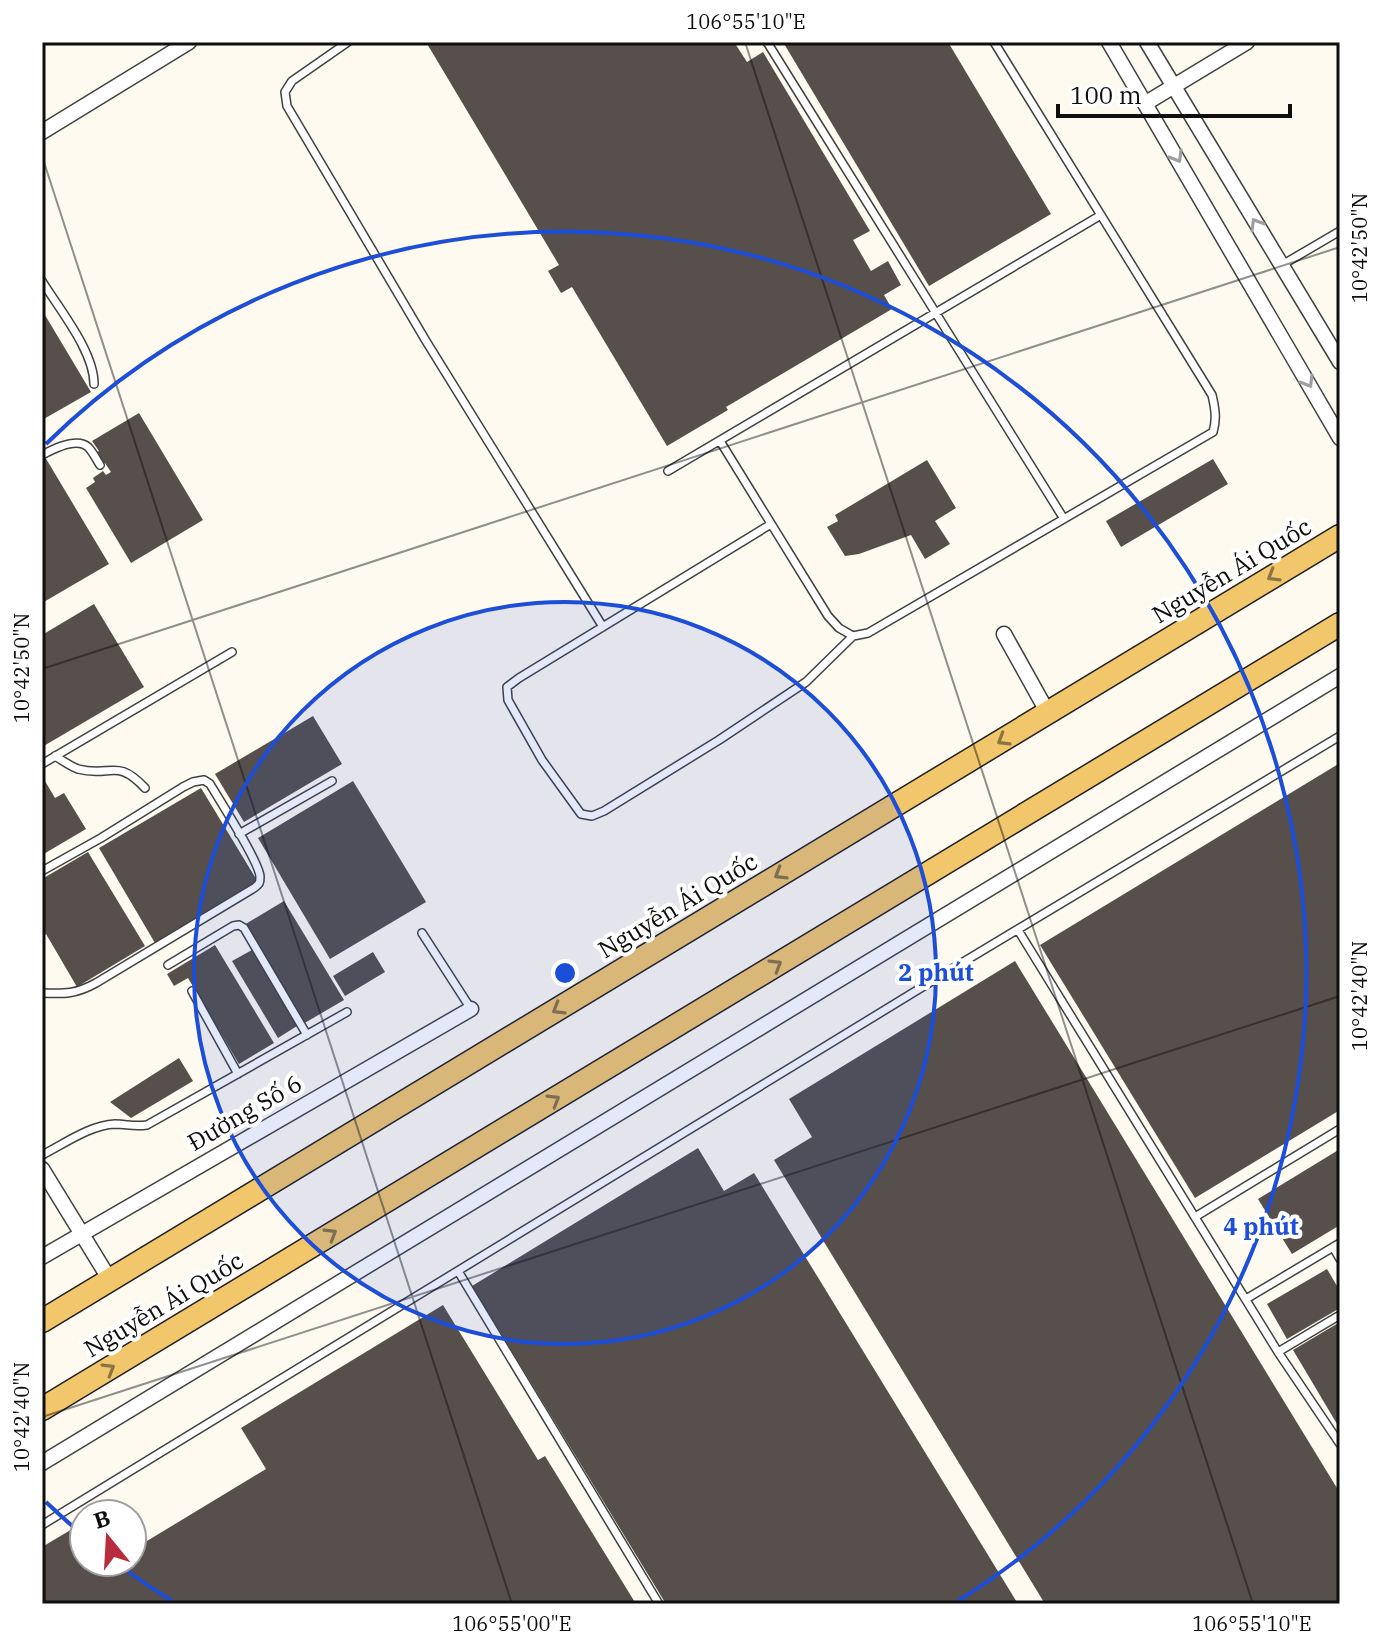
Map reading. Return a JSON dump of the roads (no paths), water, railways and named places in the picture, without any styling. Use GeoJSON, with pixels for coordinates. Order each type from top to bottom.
{"type":"FeatureCollection","features":[{"type":"Feature","properties":{"kind":"main road","name":"Nguyễn Ái Quốc"},"geometry":{"type":"LineString","coordinates":[[42,1321],[1340,536]]}},
{"type":"Feature","properties":{"kind":"main road","name":"Nguyễn Ái Quốc"},"geometry":{"type":"LineString","coordinates":[[42,1409],[1340,624]]}},
{"type":"Feature","properties":{"kind":"street"},"geometry":{"type":"LineString","coordinates":[[42,132],[189,42]]}},
{"type":"Feature","properties":{"kind":"street"},"geometry":{"type":"LineString","coordinates":[[1109,42],[1340,438]]}},
{"type":"Feature","properties":{"kind":"street"},"geometry":{"type":"LineString","coordinates":[[1147,42],[1338,354]]}},
{"type":"Feature","properties":{"kind":"street"},"geometry":{"type":"LineString","coordinates":[[1146,103],[1247,42]]}},
{"type":"Feature","properties":{"kind":"street"},"geometry":{"type":"LineString","coordinates":[[1004,634],[1048,713]]}},
{"type":"Feature","properties":{"kind":"street"},"geometry":{"type":"LineString","coordinates":[[42,1463],[1340,676]]}},
{"type":"Feature","properties":{"kind":"street","name":"Đường Số 6"},"geometry":{"type":"LineString","coordinates":[[42,1257],[471,1009]]}},
{"type":"Feature","properties":{"kind":"street"},"geometry":{"type":"LineString","coordinates":[[42,1169],[110,1280]]}},
{"type":"Feature","properties":{"kind":"lane"},"geometry":{"type":"LineString","coordinates":[[348,42],[292,81],[285,92],[287,106],[426,341],[603,627]]}},
{"type":"Feature","properties":{"kind":"lane"},"geometry":{"type":"LineString","coordinates":[[767,42],[1064,519]]}},
{"type":"Feature","properties":{"kind":"lane"},"geometry":{"type":"LineString","coordinates":[[771,524],[507,687],[508,700],[542,760],[581,814],[592,816],[604,811],[719,740],[806,682],[853,636],[868,633],[1213,432],[1216,411],[1212,395],[994,42]]}},
{"type":"Feature","properties":{"kind":"lane"},"geometry":{"type":"LineString","coordinates":[[668,471],[1101,215]]}},
{"type":"Feature","properties":{"kind":"lane"},"geometry":{"type":"LineString","coordinates":[[1282,265],[1340,231]]}},
{"type":"Feature","properties":{"kind":"lane"},"geometry":{"type":"LineString","coordinates":[[42,281],[85,349],[92,364],[94,384]]}},
{"type":"Feature","properties":{"kind":"lane"},"geometry":{"type":"LineString","coordinates":[[720,441],[828,616],[839,628],[853,636]]}},
{"type":"Feature","properties":{"kind":"lane"},"geometry":{"type":"LineString","coordinates":[[42,455],[60,447],[84,444],[100,465]]}},
{"type":"Feature","properties":{"kind":"lane"},"geometry":{"type":"LineString","coordinates":[[42,764],[232,652]]}},
{"type":"Feature","properties":{"kind":"lane"},"geometry":{"type":"LineString","coordinates":[[42,1525],[960,964],[1340,736]]}},
{"type":"Feature","properties":{"kind":"lane"},"geometry":{"type":"LineString","coordinates":[[55,756],[77,769],[121,769],[134,775],[145,788]]}},
{"type":"Feature","properties":{"kind":"lane"},"geometry":{"type":"LineString","coordinates":[[42,871],[193,782],[204,780],[210,784],[260,875],[259,884],[254,888],[83,990],[69,994],[42,993]]}},
{"type":"Feature","properties":{"kind":"lane"},"geometry":{"type":"LineString","coordinates":[[239,834],[332,781]]}},
{"type":"Feature","properties":{"kind":"lane"},"geometry":{"type":"LineString","coordinates":[[168,965],[239,925],[244,928],[307,1035]]}},
{"type":"Feature","properties":{"kind":"lane"},"geometry":{"type":"LineString","coordinates":[[1018,930],[1278,1352],[1340,1444]]}},
{"type":"Feature","properties":{"kind":"lane"},"geometry":{"type":"LineString","coordinates":[[422,933],[471,1009]]}},
{"type":"Feature","properties":{"kind":"lane"},"geometry":{"type":"LineString","coordinates":[[192,991],[238,1074]]}},
{"type":"Feature","properties":{"kind":"lane"},"geometry":{"type":"LineString","coordinates":[[42,1155],[94,1128],[115,1124],[133,1127],[147,1125],[347,1012]]}},
{"type":"Feature","properties":{"kind":"lane"},"geometry":{"type":"LineString","coordinates":[[1195,1217],[1340,1129]]}},
{"type":"Feature","properties":{"kind":"lane"},"geometry":{"type":"LineString","coordinates":[[1246,1299],[1336,1245],[1340,1259]]}},
{"type":"Feature","properties":{"kind":"lane"},"geometry":{"type":"LineString","coordinates":[[458,1271],[659,1604]]}},
{"type":"Feature","properties":{"kind":"lane"},"geometry":{"type":"LineString","coordinates":[[1278,1352],[1340,1315]]}}]}
